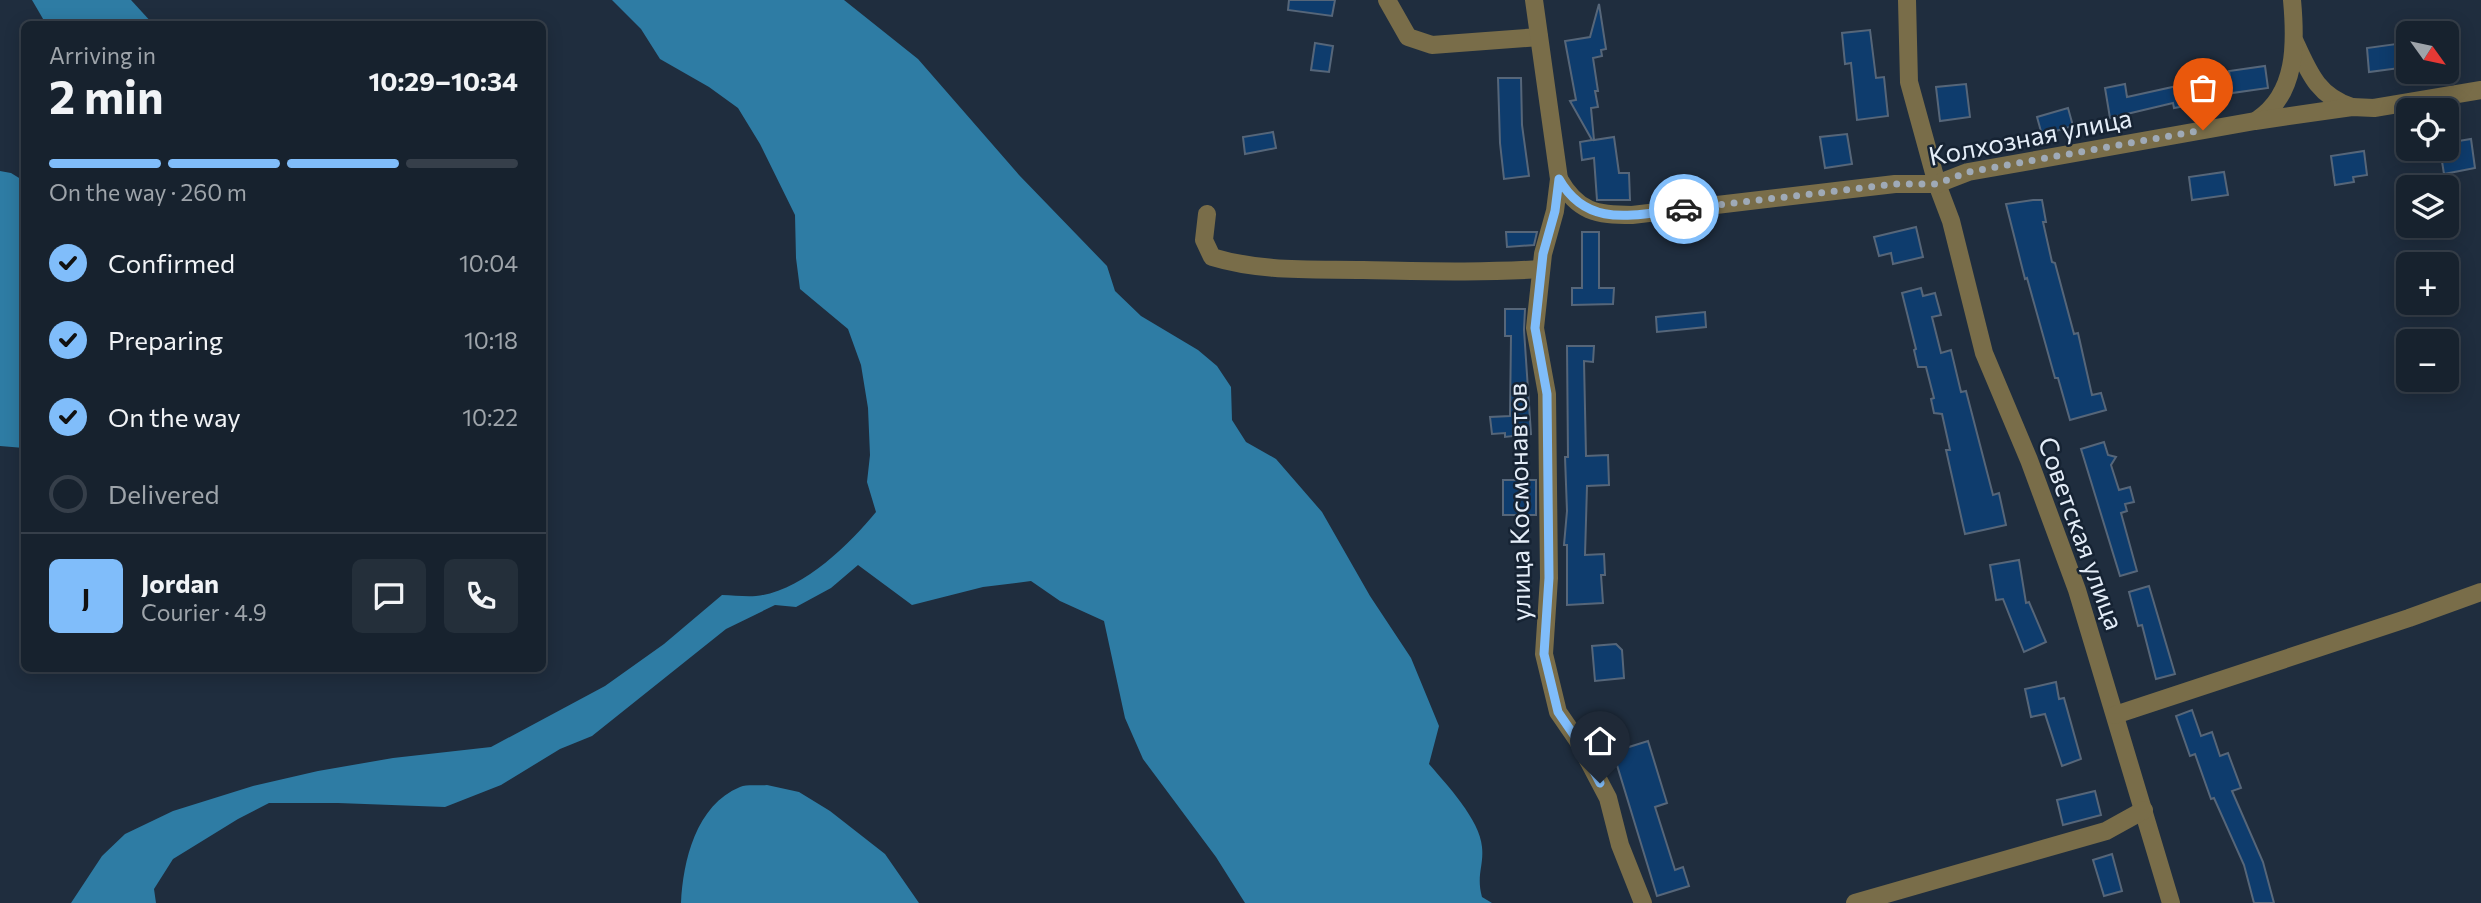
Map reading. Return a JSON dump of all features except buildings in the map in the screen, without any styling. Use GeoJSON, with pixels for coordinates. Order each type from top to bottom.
{"type":"FeatureCollection","features":[{"type":"Feature","properties":{"kind":"street"},"geometry":{"type":"LineString","coordinates":[[1387,0],[1408,37],[1433,45],[1539,37]]}},
{"type":"Feature","properties":{"kind":"street","name":"улица Космонавтов"},"geometry":{"type":"LineString","coordinates":[[1534,0],[1559,179],[1541,269],[1535,328],[1547,394],[1549,578],[1544,654],[1558,712],[1578,741],[1608,798],[1620,845],[1643,903]]}},
{"type":"Feature","properties":{"kind":"street","name":"Советская улица"},"geometry":{"type":"LineString","coordinates":[[1907,0],[1909,82],[1937,184],[1951,221],[1984,352],[2029,460],[2073,577],[2171,903]]}},
{"type":"Feature","properties":{"kind":"street"},"geometry":{"type":"LineString","coordinates":[[2255,121],[2269,112],[2280,99],[2289,76],[2295,42],[2292,0]]}},
{"type":"Feature","properties":{"kind":"street"},"geometry":{"type":"LineString","coordinates":[[2295,42],[2310,75],[2333,101],[2352,107]]}},
{"type":"Feature","properties":{"kind":"street","name":"Колхозная улица"},"geometry":{"type":"LineString","coordinates":[[1559,179],[1569,196],[1587,210],[1605,215],[1633,215],[1895,184],[1937,184],[1968,172],[2255,121],[2352,107],[2374,108],[2481,90]]}},
{"type":"Feature","properties":{"kind":"street"},"geometry":{"type":"LineString","coordinates":[[1207,214],[1204,240],[1212,257],[1238,265],[1276,269],[1486,272],[1541,269]]}},
{"type":"Feature","properties":{"kind":"street"},"geometry":{"type":"LineString","coordinates":[[2115,715],[2481,592]]}},
{"type":"Feature","properties":{"kind":"street"},"geometry":{"type":"LineString","coordinates":[[1855,903],[2106,831],[2144,810]]}},
{"type":"Feature","properties":{"kind":"water"},"geometry":{"type":"Polygon","coordinates":[[[32,0],[131,0],[150,21],[44,21],[32,0]]]}},
{"type":"Feature","properties":{"kind":"water"},"geometry":{"type":"Polygon","coordinates":[[[612,0],[844,0],[918,59],[1019,175],[1107,266],[1115,291],[1141,316],[1198,350],[1217,366],[1231,387],[1232,420],[1246,442],[1276,459],[1322,512],[1370,596],[1411,658],[1439,726],[1429,764],[1462,803],[1480,837],[1482,897],[1492,903],[1245,903],[1216,857],[1143,759],[1125,718],[1104,621],[1060,601],[1031,581],[983,587],[912,605],[858,565],[831,588],[796,607],[775,605],[726,629],[592,736],[560,749],[501,785],[445,807],[269,803],[173,859],[154,889],[156,903],[71,903],[102,856],[125,834],[173,811],[253,786],[318,771],[393,758],[491,747],[605,686],[664,644],[722,595],[752,596],[773,593],[807,576],[838,552],[876,512],[867,482],[870,455],[868,408],[861,365],[848,329],[800,289],[795,215],[760,144],[738,108],[709,87],[660,59],[641,29],[612,0]]]}},
{"type":"Feature","properties":{"kind":"water"},"geometry":{"type":"Polygon","coordinates":[[[0,171],[11,173],[21,179],[21,448],[0,446],[0,171]]]}},
{"type":"Feature","properties":{"kind":"water"},"geometry":{"type":"Polygon","coordinates":[[[767,785],[799,792],[830,811],[885,854],[919,903],[681,903],[689,853],[695,836],[712,807],[725,795],[740,787],[767,785]]]}},
{"type":"Feature","properties":{"kind":"way so far"},"geometry":{"type":"LineString","coordinates":[[1684,209],[1895,184],[1937,184],[1968,172],[2203,130]]}},
{"type":"Feature","properties":{"kind":"route"},"geometry":{"type":"LineString","coordinates":[[1600,783],[1578,741],[1558,712],[1544,654],[1549,578],[1547,394],[1535,328],[1543,254],[1555,211],[1559,179],[1569,196],[1587,210],[1605,215],[1633,215],[1684,209]]}}]}
